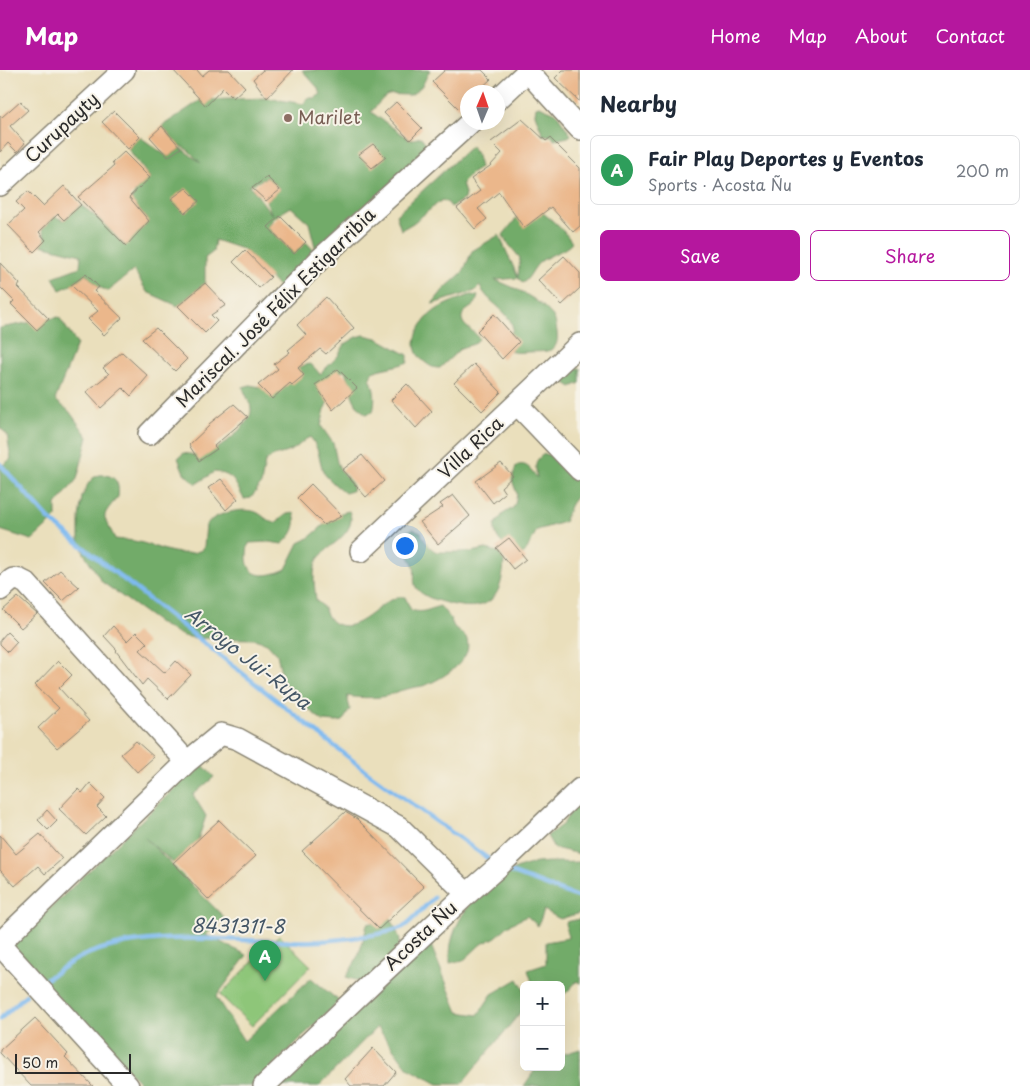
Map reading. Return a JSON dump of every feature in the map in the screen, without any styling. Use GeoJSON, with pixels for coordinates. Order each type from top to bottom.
{"type":"FeatureCollection","features":[{"type":"Feature","properties":{"kind":"street","name":"Curupayty"},"geometry":{"type":"LineString","coordinates":[[0,185],[124,70]]}},
{"type":"Feature","properties":{"kind":"street"},"geometry":{"type":"LineString","coordinates":[[505,91],[527,71],[580,129]]}},
{"type":"Feature","properties":{"kind":"street","name":"Mariscal. José Félix Estigarribia"},"geometry":{"type":"LineString","coordinates":[[149,434],[318,260],[462,130]]}},
{"type":"Feature","properties":{"kind":"street","name":"Villa Rica"},"geometry":{"type":"LineString","coordinates":[[361,551],[580,344]]}},
{"type":"Feature","properties":{"kind":"street"},"geometry":{"type":"LineString","coordinates":[[517,404],[580,470]]}},
{"type":"Feature","properties":{"kind":"street"},"geometry":{"type":"LineString","coordinates":[[0,590],[13,579],[26,583],[187,762]]}},
{"type":"Feature","properties":{"kind":"street"},"geometry":{"type":"LineString","coordinates":[[128,1086],[0,944],[187,762],[221,734],[238,739],[399,827],[467,894]]}},
{"type":"Feature","properties":{"kind":"street","name":"Acosta Ñu"},"geometry":{"type":"LineString","coordinates":[[264,1086],[580,789]]}},
{"type":"Feature","properties":{"kind":"green space"},"geometry":{"type":"Polygon","coordinates":[[[302,70],[430,70],[421,86],[411,95],[388,95],[371,112],[410,140],[421,137],[435,155],[279,287],[245,250],[215,240],[213,252],[205,258],[205,283],[178,306],[147,292],[134,270],[108,291],[99,287],[86,274],[71,285],[60,290],[53,277],[80,267],[81,255],[41,245],[46,240],[42,229],[55,217],[64,220],[81,205],[99,219],[125,246],[149,221],[131,200],[137,189],[150,178],[128,149],[140,137],[168,157],[181,148],[201,163],[188,150],[177,144],[162,126],[201,100],[267,98],[304,104],[307,98],[315,98],[321,94],[302,70]],[[267,177],[249,186],[272,215],[266,201],[280,189],[267,177]],[[291,207],[273,218],[268,228],[294,254],[306,242],[317,254],[309,223],[291,207]]]}},
{"type":"Feature","properties":{"kind":"green space"},"geometry":{"type":"Polygon","coordinates":[[[539,106],[556,113],[571,135],[554,140],[553,136],[543,135],[535,114],[536,107],[539,106]]]}},
{"type":"Feature","properties":{"kind":"green space"},"geometry":{"type":"Polygon","coordinates":[[[471,146],[477,155],[480,168],[462,183],[465,194],[464,199],[451,207],[442,200],[401,230],[396,215],[471,146]]]}},
{"type":"Feature","properties":{"kind":"green space"},"geometry":{"type":"Polygon","coordinates":[[[539,211],[557,225],[572,243],[541,261],[523,283],[518,278],[495,280],[525,294],[539,303],[553,316],[557,332],[556,345],[550,350],[540,352],[513,352],[507,348],[506,341],[513,329],[511,322],[483,292],[480,286],[475,291],[432,304],[444,289],[463,272],[472,251],[499,235],[518,277],[520,258],[503,235],[519,215],[539,211]]]}},
{"type":"Feature","properties":{"kind":"green space"},"geometry":{"type":"Polygon","coordinates":[[[471,295],[478,296],[477,301],[463,314],[462,320],[479,339],[474,344],[461,348],[440,368],[429,365],[421,358],[415,348],[416,336],[422,325],[435,310],[471,295]]]}},
{"type":"Feature","properties":{"kind":"green space"},"geometry":{"type":"Polygon","coordinates":[[[59,317],[77,344],[55,400],[69,411],[88,437],[77,479],[56,505],[56,518],[32,540],[0,530],[0,467],[11,459],[7,434],[0,428],[0,328],[59,317]]]}},
{"type":"Feature","properties":{"kind":"green space"},"geometry":{"type":"Polygon","coordinates":[[[364,335],[377,338],[408,355],[408,362],[372,372],[370,378],[373,386],[374,408],[373,412],[366,414],[354,399],[345,371],[338,372],[330,400],[326,405],[321,426],[333,443],[337,462],[352,484],[352,491],[345,493],[326,476],[317,449],[310,437],[294,449],[272,457],[265,462],[261,484],[251,498],[244,499],[234,481],[221,473],[214,472],[196,484],[184,473],[178,458],[184,453],[203,455],[216,450],[232,438],[245,424],[251,409],[243,387],[250,385],[270,389],[289,373],[305,365],[311,364],[320,374],[338,356],[345,344],[364,335]]]}},
{"type":"Feature","properties":{"kind":"green space"},"geometry":{"type":"Polygon","coordinates":[[[572,368],[580,368],[580,383],[571,387],[565,383],[562,375],[572,368]]]}},
{"type":"Feature","properties":{"kind":"green space"},"geometry":{"type":"Polygon","coordinates":[[[545,454],[554,458],[579,481],[578,493],[570,506],[564,522],[537,530],[525,553],[519,557],[499,540],[496,535],[495,525],[503,514],[513,508],[515,504],[517,494],[512,480],[516,466],[526,466],[537,478],[537,461],[545,454]]]}},
{"type":"Feature","properties":{"kind":"green space"},"geometry":{"type":"Polygon","coordinates":[[[99,475],[113,478],[118,487],[118,497],[105,514],[106,521],[115,539],[139,542],[178,553],[202,550],[204,547],[206,525],[223,514],[246,510],[253,511],[275,523],[287,514],[294,513],[295,526],[289,538],[282,544],[269,542],[249,543],[247,559],[249,566],[256,574],[262,575],[286,569],[299,543],[306,540],[335,516],[349,511],[351,519],[346,532],[318,559],[315,569],[316,601],[320,603],[332,622],[346,626],[355,624],[389,601],[397,597],[405,597],[411,610],[426,611],[440,606],[450,618],[454,627],[466,637],[468,645],[466,653],[449,673],[426,685],[381,697],[347,696],[350,709],[343,721],[323,721],[307,708],[287,687],[283,681],[277,654],[267,643],[254,639],[183,636],[162,625],[102,582],[84,553],[79,540],[79,518],[82,497],[88,484],[99,475]]]}},
{"type":"Feature","properties":{"kind":"green space"},"geometry":{"type":"Polygon","coordinates":[[[413,529],[421,532],[427,544],[437,552],[471,552],[486,549],[498,552],[504,561],[503,575],[500,587],[489,602],[471,607],[460,606],[431,598],[421,593],[416,587],[414,567],[404,545],[406,532],[413,529]]]}},
{"type":"Feature","properties":{"kind":"green space"},"geometry":{"type":"Polygon","coordinates":[[[201,763],[214,777],[193,795],[206,816],[198,840],[173,863],[145,838],[224,917],[206,935],[247,955],[216,997],[244,1041],[311,978],[339,1001],[252,1086],[143,1086],[10,947],[201,763]]]}},
{"type":"Feature","properties":{"kind":"green space"},"geometry":{"type":"Polygon","coordinates":[[[580,806],[580,854],[554,848],[547,836],[563,824],[573,808],[580,806]]]}},
{"type":"Feature","properties":{"kind":"green space"},"geometry":{"type":"Polygon","coordinates":[[[548,862],[580,862],[580,913],[560,919],[544,910],[538,926],[527,916],[509,925],[496,937],[480,945],[464,960],[450,963],[451,944],[455,929],[471,902],[482,891],[508,873],[522,867],[548,862]]]}},
{"type":"Feature","properties":{"kind":"green space"},"geometry":{"type":"Polygon","coordinates":[[[391,918],[400,939],[398,949],[365,983],[346,977],[359,952],[367,924],[391,918]]]}},
{"type":"Feature","properties":{"kind":"green space"},"geometry":{"type":"Polygon","coordinates":[[[580,919],[580,984],[577,981],[565,993],[565,981],[532,981],[528,970],[546,964],[546,942],[568,938],[566,922],[580,919]]]}},
{"type":"Feature","properties":{"kind":"green space"},"geometry":{"type":"Polygon","coordinates":[[[279,935],[311,966],[252,1026],[220,995],[279,935]]]}},
{"type":"Feature","properties":{"kind":"green space"},"geometry":{"type":"Polygon","coordinates":[[[430,943],[458,1012],[478,1015],[492,994],[518,979],[520,983],[520,1013],[462,1084],[438,1084],[408,1068],[377,1027],[319,1086],[280,1086],[350,1016],[430,943]]]}},
{"type":"Feature","properties":{"kind":"green space"},"geometry":{"type":"Polygon","coordinates":[[[580,1049],[580,1086],[524,1086],[534,1071],[565,1071],[565,1054],[580,1049]]]}},
{"type":"Feature","properties":{"kind":"building"},"geometry":{"type":"Polygon","coordinates":[[[173,70],[197,70],[202,76],[209,70],[229,70],[245,87],[233,98],[223,88],[206,106],[173,70]]]}},
{"type":"Feature","properties":{"kind":"building"},"geometry":{"type":"Polygon","coordinates":[[[263,70],[293,70],[267,98],[253,79],[263,70]]]}},
{"type":"Feature","properties":{"kind":"building"},"geometry":{"type":"Polygon","coordinates":[[[445,70],[482,70],[491,79],[484,85],[460,85],[460,106],[458,108],[432,82],[445,70]]]}},
{"type":"Feature","properties":{"kind":"building"},"geometry":{"type":"Polygon","coordinates":[[[563,70],[580,70],[580,102],[555,78],[563,70]]]}},
{"type":"Feature","properties":{"kind":"building"},"geometry":{"type":"Polygon","coordinates":[[[20,101],[28,110],[10,126],[25,143],[17,152],[8,143],[0,152],[0,116],[2,117],[20,101]]]}},
{"type":"Feature","properties":{"kind":"building"},"geometry":{"type":"Polygon","coordinates":[[[396,102],[422,128],[410,140],[384,113],[396,102]]]}},
{"type":"Feature","properties":{"kind":"building"},"geometry":{"type":"Polygon","coordinates":[[[114,111],[140,137],[128,149],[102,122],[114,111]]]}},
{"type":"Feature","properties":{"kind":"building"},"geometry":{"type":"Polygon","coordinates":[[[522,119],[546,141],[550,138],[580,168],[580,226],[573,232],[551,207],[524,228],[499,192],[478,209],[487,219],[475,229],[457,208],[480,191],[471,179],[490,166],[502,153],[491,142],[522,119]]]}},
{"type":"Feature","properties":{"kind":"building"},"geometry":{"type":"Polygon","coordinates":[[[162,126],[181,148],[168,157],[150,137],[162,126]]]}},
{"type":"Feature","properties":{"kind":"building"},"geometry":{"type":"Polygon","coordinates":[[[373,144],[386,157],[372,168],[358,155],[373,144]]]}},
{"type":"Feature","properties":{"kind":"building"},"geometry":{"type":"Polygon","coordinates":[[[124,152],[150,178],[129,197],[149,221],[126,246],[78,197],[114,166],[112,163],[124,152]]]}},
{"type":"Feature","properties":{"kind":"building"},"geometry":{"type":"Polygon","coordinates":[[[267,177],[280,190],[266,201],[252,188],[267,177]]]}},
{"type":"Feature","properties":{"kind":"building"},"geometry":{"type":"Polygon","coordinates":[[[64,186],[81,205],[64,220],[58,214],[39,232],[46,240],[34,252],[8,225],[24,210],[16,202],[28,191],[43,206],[64,186]]]}},
{"type":"Feature","properties":{"kind":"building"},"geometry":{"type":"Polygon","coordinates":[[[186,188],[199,201],[185,213],[171,199],[186,188]]]}},
{"type":"Feature","properties":{"kind":"building"},"geometry":{"type":"Polygon","coordinates":[[[280,216],[306,242],[294,254],[268,227],[280,216]]]}},
{"type":"Feature","properties":{"kind":"building"},"geometry":{"type":"Polygon","coordinates":[[[245,250],[271,277],[259,288],[233,262],[245,250]]]}},
{"type":"Feature","properties":{"kind":"building"},"geometry":{"type":"Polygon","coordinates":[[[564,256],[580,273],[580,288],[562,305],[538,280],[564,256]]]}},
{"type":"Feature","properties":{"kind":"building"},"geometry":{"type":"Polygon","coordinates":[[[0,263],[20,284],[18,287],[49,319],[37,330],[11,304],[14,301],[0,287],[0,263]]]}},
{"type":"Feature","properties":{"kind":"building"},"geometry":{"type":"Polygon","coordinates":[[[86,274],[99,287],[94,291],[122,318],[104,335],[88,319],[98,311],[71,285],[86,274]]]}},
{"type":"Feature","properties":{"kind":"building"},"geometry":{"type":"Polygon","coordinates":[[[205,283],[226,305],[211,315],[217,321],[205,333],[178,306],[205,283]]]}},
{"type":"Feature","properties":{"kind":"building"},"geometry":{"type":"Polygon","coordinates":[[[326,297],[354,328],[326,354],[320,349],[298,368],[304,375],[292,385],[290,383],[272,399],[258,385],[278,369],[274,364],[290,352],[288,350],[306,335],[297,325],[326,297]]]}},
{"type":"Feature","properties":{"kind":"building"},"geometry":{"type":"Polygon","coordinates":[[[494,314],[519,342],[502,359],[477,331],[494,314]]]}},
{"type":"Feature","properties":{"kind":"building"},"geometry":{"type":"Polygon","coordinates":[[[156,328],[187,359],[175,371],[142,339],[156,328]]]}},
{"type":"Feature","properties":{"kind":"building"},"geometry":{"type":"Polygon","coordinates":[[[122,352],[148,376],[131,396],[123,388],[101,408],[86,392],[109,374],[103,368],[122,352]]]}},
{"type":"Feature","properties":{"kind":"building"},"geometry":{"type":"Polygon","coordinates":[[[474,364],[501,392],[482,411],[454,383],[474,364]]]}},
{"type":"Feature","properties":{"kind":"building"},"geometry":{"type":"Polygon","coordinates":[[[338,369],[357,388],[333,410],[315,385],[338,369]]]}},
{"type":"Feature","properties":{"kind":"building"},"geometry":{"type":"Polygon","coordinates":[[[407,384],[432,411],[416,428],[391,400],[407,384]]]}},
{"type":"Feature","properties":{"kind":"building"},"geometry":{"type":"Polygon","coordinates":[[[234,404],[248,417],[214,446],[217,449],[199,461],[189,445],[209,424],[234,404]]]}},
{"type":"Feature","properties":{"kind":"building"},"geometry":{"type":"Polygon","coordinates":[[[362,455],[384,481],[366,497],[342,470],[362,455]]]}},
{"type":"Feature","properties":{"kind":"building"},"geometry":{"type":"Polygon","coordinates":[[[501,463],[513,476],[501,487],[505,493],[493,503],[476,481],[501,463]]]}},
{"type":"Feature","properties":{"kind":"building"},"geometry":{"type":"Polygon","coordinates":[[[221,479],[238,499],[226,510],[208,488],[221,479]]]}},
{"type":"Feature","properties":{"kind":"building"},"geometry":{"type":"Polygon","coordinates":[[[311,484],[342,516],[324,525],[297,498],[311,484]]]}},
{"type":"Feature","properties":{"kind":"building"},"geometry":{"type":"Polygon","coordinates":[[[453,495],[470,516],[438,544],[420,522],[443,507],[440,504],[453,495]]]}},
{"type":"Feature","properties":{"kind":"building"},"geometry":{"type":"Polygon","coordinates":[[[509,538],[526,559],[513,569],[496,548],[509,538]]]}},
{"type":"Feature","properties":{"kind":"building"},"geometry":{"type":"Polygon","coordinates":[[[60,570],[79,587],[63,601],[45,583],[60,570]]]}},
{"type":"Feature","properties":{"kind":"building"},"geometry":{"type":"Polygon","coordinates":[[[18,597],[37,614],[21,628],[3,610],[18,597]]]}},
{"type":"Feature","properties":{"kind":"building"},"geometry":{"type":"Polygon","coordinates":[[[113,626],[127,641],[136,632],[147,643],[140,650],[165,673],[176,661],[191,675],[168,699],[147,679],[142,685],[117,650],[104,636],[113,626]]]}},
{"type":"Feature","properties":{"kind":"building"},"geometry":{"type":"Polygon","coordinates":[[[7,632],[17,642],[8,652],[0,644],[0,640],[7,632]]]}},
{"type":"Feature","properties":{"kind":"building"},"geometry":{"type":"Polygon","coordinates":[[[58,661],[72,675],[59,688],[89,721],[57,748],[38,728],[59,708],[35,685],[58,661]]]}},
{"type":"Feature","properties":{"kind":"building"},"geometry":{"type":"Polygon","coordinates":[[[136,741],[154,757],[137,772],[121,754],[136,741]]]}},
{"type":"Feature","properties":{"kind":"building"},"geometry":{"type":"Polygon","coordinates":[[[90,783],[105,798],[97,807],[106,816],[86,835],[59,809],[78,789],[82,793],[90,783]]]}},
{"type":"Feature","properties":{"kind":"building"},"geometry":{"type":"Polygon","coordinates":[[[47,810],[57,821],[48,830],[38,820],[47,810]]]}},
{"type":"Feature","properties":{"kind":"building"},"geometry":{"type":"Polygon","coordinates":[[[345,812],[357,819],[424,887],[379,929],[302,851],[345,812]]]}},
{"type":"Feature","properties":{"kind":"building"},"geometry":{"type":"Polygon","coordinates":[[[219,820],[256,856],[209,900],[173,863],[219,820]]]}},
{"type":"Feature","properties":{"kind":"building"},"geometry":{"type":"Polygon","coordinates":[[[40,834],[62,859],[45,874],[38,866],[15,886],[0,870],[0,835],[16,854],[40,834]]]}},
{"type":"Feature","properties":{"kind":"building"},"geometry":{"type":"Polygon","coordinates":[[[35,1018],[68,1054],[65,1057],[93,1086],[31,1086],[0,1053],[0,1050],[35,1018]]]}},
{"type":"Feature","properties":{"kind":"building"},"geometry":{"type":"Polygon","coordinates":[[[373,1048],[396,1072],[384,1086],[351,1086],[345,1079],[373,1048]]]}},
{"type":"Feature","properties":{"kind":"waterway","name":"Arroyo Jui-Rupa"},"geometry":{"type":"LineString","coordinates":[[0,464],[49,519],[88,551],[366,771],[490,860]]}},
{"type":"Feature","properties":{"kind":"waterway","name":"Arroyo Jui-Rupa"},"geometry":{"type":"LineString","coordinates":[[505,870],[580,898]]}},
{"type":"Feature","properties":{"kind":"waterway","name":"8431311-8"},"geometry":{"type":"LineString","coordinates":[[41,983],[64,966],[83,956],[120,944],[183,938],[312,941],[382,933],[406,925],[434,898]]}},
{"type":"Feature","properties":{"kind":"waterway","name":"8431311-8"},"geometry":{"type":"LineString","coordinates":[[0,1019],[26,995]]}},
{"type":"Feature","properties":{"kind":"place","name":"Marilet"},"geometry":{"type":"Point","coordinates":[288,118]}},
{"type":"Feature","properties":{"kind":"place","name":"Fair Play Deportes y Eventos"},"geometry":{"type":"Point","coordinates":[265,981]}}]}
